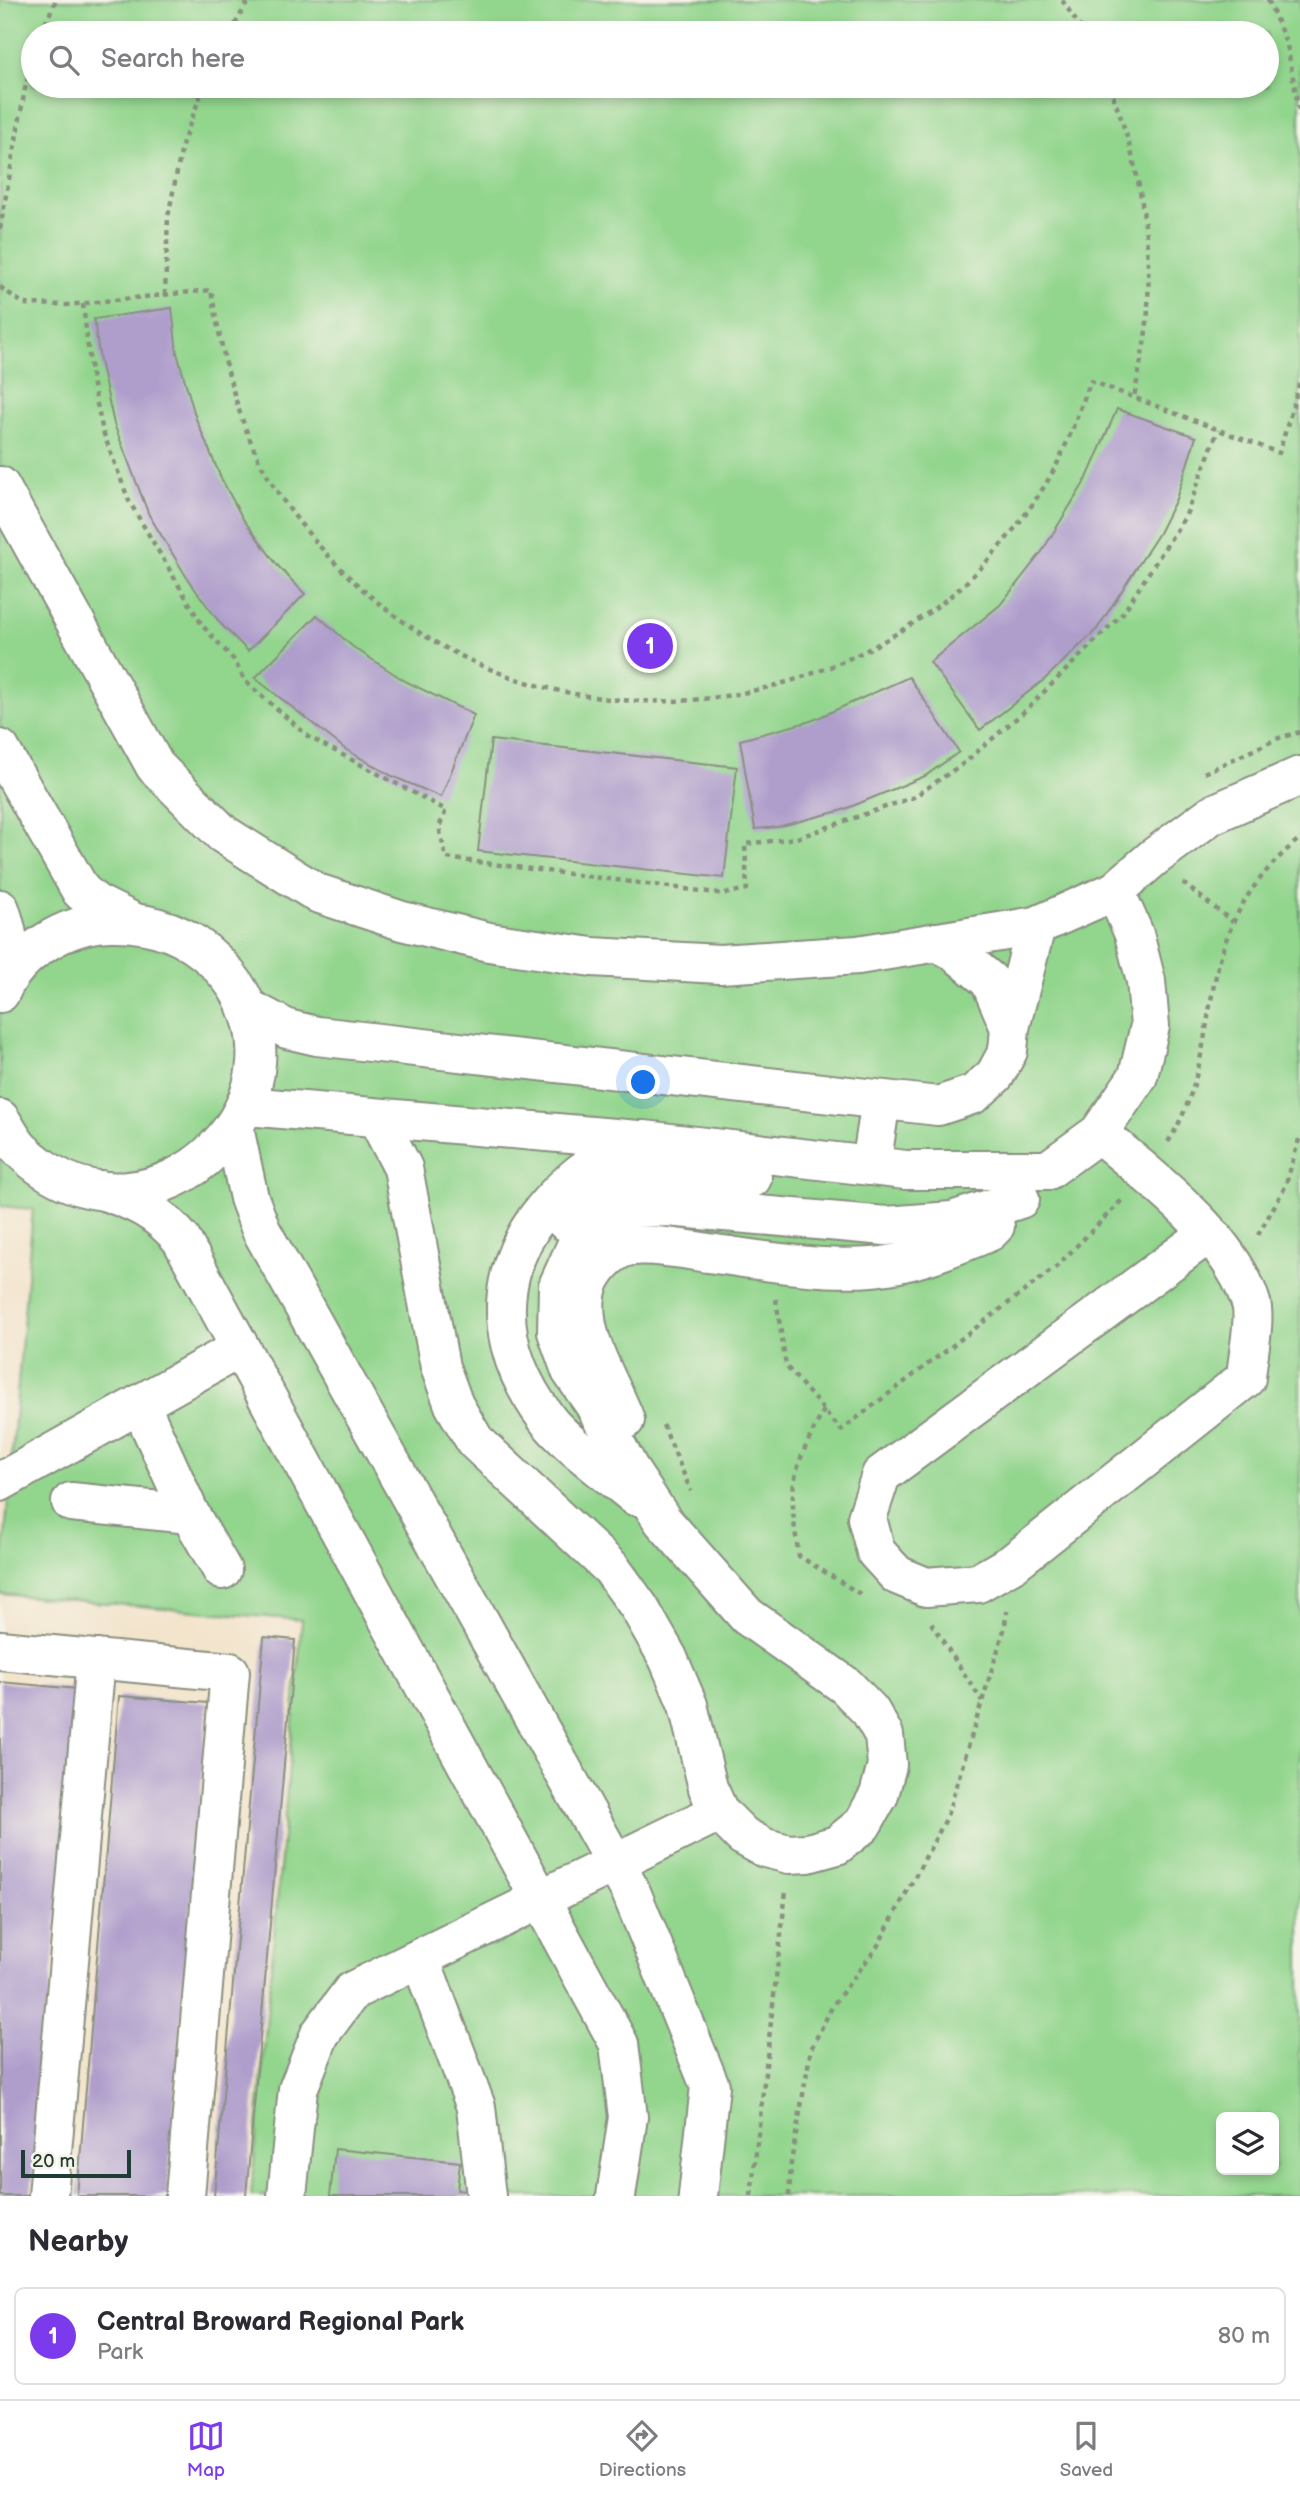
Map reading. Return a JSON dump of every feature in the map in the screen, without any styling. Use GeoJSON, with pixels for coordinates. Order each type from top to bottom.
{"type":"FeatureCollection","features":[{"type":"Feature","properties":{"kind":"lane"},"geometry":{"type":"LineString","coordinates":[[0,486],[155,766],[223,834],[317,893],[402,921],[489,942],[592,957],[720,964],[858,955],[1036,926],[1115,891],[1211,815],[1300,776]]}},
{"type":"Feature","properties":{"kind":"lane"},"geometry":{"type":"LineString","coordinates":[[0,749],[81,891],[95,903],[133,922]]}},
{"type":"Feature","properties":{"kind":"lane"},"geometry":{"type":"LineString","coordinates":[[663,1521],[615,1392],[595,1352],[586,1317],[587,1290],[599,1265],[621,1248],[653,1246],[791,1263],[873,1267],[934,1254],[989,1232],[1048,1170],[1099,1133],[1138,1076],[1150,1026],[1146,981],[1134,934],[1115,891]]}},
{"type":"Feature","properties":{"kind":"lane"},"geometry":{"type":"LineString","coordinates":[[0,909],[8,931],[11,960],[3,987]]}},
{"type":"Feature","properties":{"kind":"lane"},"geometry":{"type":"LineString","coordinates":[[3,987],[29,954],[61,934],[96,922],[133,922],[169,930],[202,948],[228,975],[246,1007],[254,1040],[254,1073],[240,1117],[209,1157],[177,1178],[139,1190],[101,1190]]}},
{"type":"Feature","properties":{"kind":"lane"},"geometry":{"type":"LineString","coordinates":[[246,1007],[287,1029],[317,1036],[938,1107],[974,1094],[995,1075],[1008,1051],[1010,1028],[1036,926]]}},
{"type":"Feature","properties":{"kind":"lane"},"geometry":{"type":"LineString","coordinates":[[937,942],[954,951],[990,981],[1010,1028]]}},
{"type":"Feature","properties":{"kind":"lane"},"geometry":{"type":"LineString","coordinates":[[871,1166],[881,1100]]}},
{"type":"Feature","properties":{"kind":"lane"},"geometry":{"type":"LineString","coordinates":[[240,1117],[377,1118],[644,1140],[906,1170],[1048,1170]]}},
{"type":"Feature","properties":{"kind":"lane"},"geometry":{"type":"LineString","coordinates":[[240,1117],[249,1198],[261,1230],[631,1892],[710,2086],[698,2196]]}},
{"type":"Feature","properties":{"kind":"lane"},"geometry":{"type":"LineString","coordinates":[[377,1118],[403,1168],[440,1367],[454,1405],[475,1441],[611,1568],[639,1607],[668,1658],[688,1705],[708,1788],[719,1812],[743,1836],[765,1848],[789,1854],[837,1845],[862,1825],[879,1795],[887,1765],[884,1735],[870,1711],[846,1686],[747,1616],[663,1521],[548,1421],[524,1384],[509,1349],[504,1314],[510,1273],[527,1234],[547,1202],[605,1155],[644,1140]]}},
{"type":"Feature","properties":{"kind":"lane"},"geometry":{"type":"LineString","coordinates":[[0,1119],[20,1149],[57,1176],[137,1201],[163,1218],[181,1238],[619,2043],[628,2117],[616,2196]]}},
{"type":"Feature","properties":{"kind":"lane"},"geometry":{"type":"LineString","coordinates":[[1099,1133],[1185,1209],[1208,1234],[1237,1273],[1252,1306],[1246,1378],[1013,1563],[978,1583],[926,1587],[897,1575],[876,1552],[867,1518],[881,1475],[1208,1234]]}},
{"type":"Feature","properties":{"kind":"lane"},"geometry":{"type":"LineString","coordinates":[[663,1521],[632,1474],[574,1413],[536,1349],[530,1313],[534,1278],[545,1247],[561,1224],[590,1199],[622,1180],[658,1170],[885,1192],[1020,1199]]}},
{"type":"Feature","properties":{"kind":"lane"},"geometry":{"type":"LineString","coordinates":[[0,1482],[240,1348]]}},
{"type":"Feature","properties":{"kind":"lane"},"geometry":{"type":"LineString","coordinates":[[140,1404],[190,1514],[222,1570]]}},
{"type":"Feature","properties":{"kind":"lane"},"geometry":{"type":"LineString","coordinates":[[71,1502],[190,1514]]}},
{"type":"Feature","properties":{"kind":"lane"},"geometry":{"type":"LineString","coordinates":[[0,1650],[230,1672],[185,2196]]}},
{"type":"Feature","properties":{"kind":"lane"},"geometry":{"type":"LineString","coordinates":[[48,2196],[96,1659]]}},
{"type":"Feature","properties":{"kind":"lane"},"geometry":{"type":"LineString","coordinates":[[286,2196],[298,2089],[320,2034],[352,1992],[719,1812]]}},
{"type":"Feature","properties":{"kind":"lane"},"geometry":{"type":"LineString","coordinates":[[421,1958],[476,2107],[486,2196]]}},
{"type":"Feature","properties":{"kind":"path"},"geometry":{"type":"LineString","coordinates":[[46,21],[56,0]]}},
{"type":"Feature","properties":{"kind":"path"},"geometry":{"type":"LineString","coordinates":[[237,21],[249,0]]}},
{"type":"Feature","properties":{"kind":"path"},"geometry":{"type":"LineString","coordinates":[[1062,0],[1076,21]]}},
{"type":"Feature","properties":{"kind":"path"},"geometry":{"type":"LineString","coordinates":[[1268,0],[1277,21]]}},
{"type":"Feature","properties":{"kind":"path"},"geometry":{"type":"LineString","coordinates":[[1279,26],[1287,45],[1300,116]]}},
{"type":"Feature","properties":{"kind":"path"},"geometry":{"type":"LineString","coordinates":[[0,229],[23,98]]}},
{"type":"Feature","properties":{"kind":"path"},"geometry":{"type":"LineString","coordinates":[[165,295],[168,217],[183,142],[200,98]]}},
{"type":"Feature","properties":{"kind":"path"},"geometry":{"type":"LineString","coordinates":[[1114,98],[1128,130],[1147,219],[1148,309],[1134,398]]}},
{"type":"Feature","properties":{"kind":"path"},"geometry":{"type":"LineString","coordinates":[[0,287],[24,304],[83,304],[211,290],[227,377],[259,460],[307,534],[370,597],[443,648],[526,683],[613,701],[702,701],[789,684],[871,650],[945,601],[1008,538],[1057,464],[1091,381],[1279,453],[1300,382]]}},
{"type":"Feature","properties":{"kind":"path"},"geometry":{"type":"LineString","coordinates":[[83,304],[92,381],[103,432],[129,501],[202,625],[234,660],[245,681],[309,737],[446,810],[439,827],[446,858],[724,894],[747,889],[745,844],[797,838],[914,797],[964,763],[1027,709],[1123,613],[1186,515],[1218,430]]}},
{"type":"Feature","properties":{"kind":"path"},"geometry":{"type":"LineString","coordinates":[[775,1294],[786,1366],[841,1430],[1056,1267],[1147,1175],[1178,1126],[1199,1071],[1219,970],[1233,922],[1269,865],[1300,838]]}},
{"type":"Feature","properties":{"kind":"path"},"geometry":{"type":"LineString","coordinates":[[1237,1273],[1285,1186],[1300,1136]]}},
{"type":"Feature","properties":{"kind":"path"},"geometry":{"type":"LineString","coordinates":[[789,2196],[791,2163],[811,2049],[833,2005],[877,1947],[946,1819],[1004,1630],[1013,1563]]}},
{"type":"Feature","properties":{"kind":"path"},"geometry":{"type":"LineString","coordinates":[[751,2196],[787,1883]]}},
{"type":"Feature","properties":{"kind":"green space"},"geometry":{"type":"Polygon","coordinates":[[[0,0],[1300,0],[1300,2196],[251,2196],[302,1620],[0,1594],[33,1209],[0,1206],[0,0]]]}},
{"type":"Feature","properties":{"kind":"building"},"geometry":{"type":"Polygon","coordinates":[[[172,308],[177,353],[196,419],[221,478],[243,519],[278,566],[305,594],[248,651],[220,623],[189,581],[149,515],[114,424],[100,361],[94,319],[172,308]]]}},
{"type":"Feature","properties":{"kind":"building"},"geometry":{"type":"Polygon","coordinates":[[[1117,409],[1196,437],[1176,499],[1159,533],[1097,629],[1045,679],[980,730],[930,662],[1000,605],[1041,553],[1087,478],[1117,409]]]}},
{"type":"Feature","properties":{"kind":"building"},"geometry":{"type":"Polygon","coordinates":[[[317,615],[353,647],[405,681],[474,715],[441,797],[392,776],[345,749],[255,678],[317,615]]]}},
{"type":"Feature","properties":{"kind":"building"},"geometry":{"type":"Polygon","coordinates":[[[909,677],[959,752],[925,776],[843,810],[777,827],[755,829],[740,740],[811,721],[909,677]]]}},
{"type":"Feature","properties":{"kind":"building"},"geometry":{"type":"Polygon","coordinates":[[[491,740],[737,767],[724,878],[478,851],[491,740]]]}},
{"type":"Feature","properties":{"kind":"building"},"geometry":{"type":"Polygon","coordinates":[[[264,1637],[295,1640],[246,2196],[214,2196],[264,1637]]]}},
{"type":"Feature","properties":{"kind":"building"},"geometry":{"type":"Polygon","coordinates":[[[0,1682],[78,1689],[31,2196],[0,2196],[0,1682]]]}},
{"type":"Feature","properties":{"kind":"building"},"geometry":{"type":"Polygon","coordinates":[[[119,1696],[208,1703],[167,2196],[77,2196],[119,1696]]]}},
{"type":"Feature","properties":{"kind":"building"},"geometry":{"type":"Polygon","coordinates":[[[335,2149],[460,2162],[457,2190],[473,2192],[473,2196],[330,2196],[335,2149]]]}},
{"type":"Feature","properties":{"kind":"place","name":"Central Broward Regional Park"},"geometry":{"type":"Point","coordinates":[650,646]}}]}
